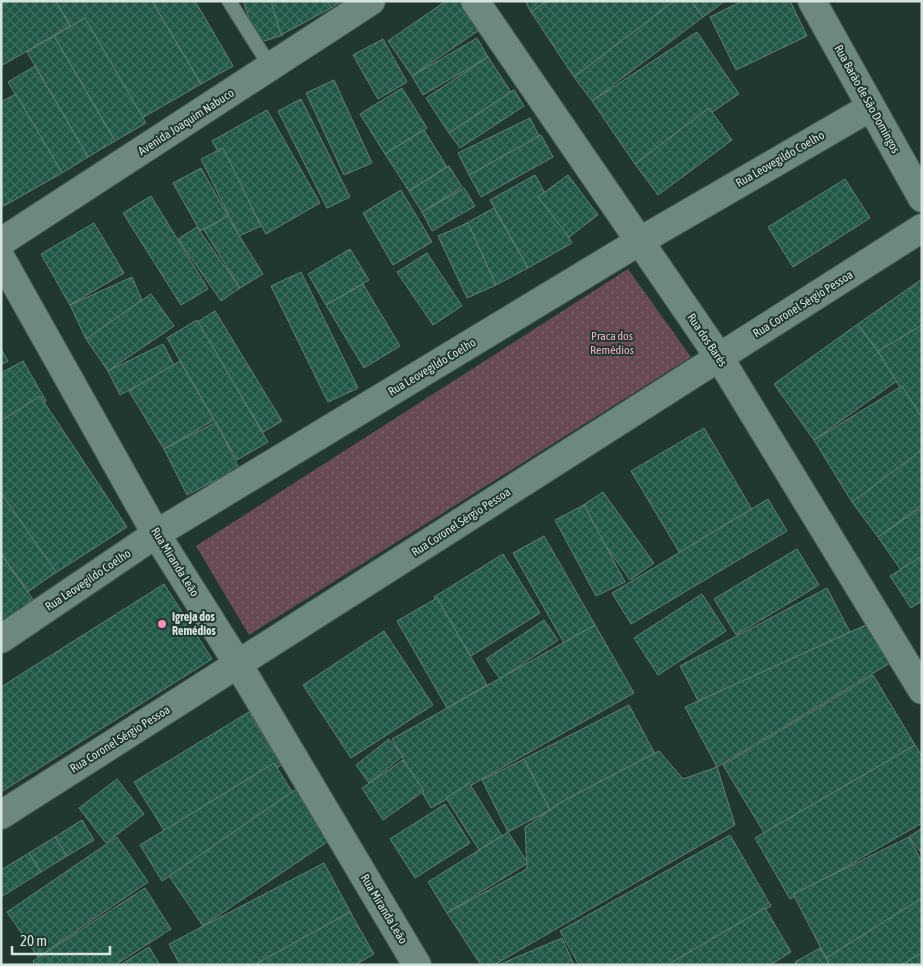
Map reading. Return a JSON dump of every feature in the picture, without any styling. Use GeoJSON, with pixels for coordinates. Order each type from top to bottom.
{"type":"FeatureCollection","features":[{"type":"Feature","properties":{"kind":"street","name":"Avenida Joaquim Nabuco"},"geometry":{"type":"LineString","coordinates":[[1,242],[371,1]]}},
{"type":"Feature","properties":{"kind":"street","name":"Rua dos Barés"},"geometry":{"type":"LineString","coordinates":[[476,1],[719,357],[922,690]]}},
{"type":"Feature","properties":{"kind":"street","name":"Rua Barão de São Domingos"},"geometry":{"type":"LineString","coordinates":[[812,1],[922,198]]}},
{"type":"Feature","properties":{"kind":"street","name":"Rua Leovegildo Coelho"},"geometry":{"type":"LineString","coordinates":[[1,639],[156,534],[640,241],[871,107]]}},
{"type":"Feature","properties":{"kind":"street","name":"Rua Coronel Sérgio Pessoa"},"geometry":{"type":"LineString","coordinates":[[1,815],[922,228]]}},
{"type":"Feature","properties":{"kind":"street","name":"Rua Miranda Leão"},"geometry":{"type":"LineString","coordinates":[[1,258],[156,534],[238,664],[417,965]]}},
{"type":"Feature","properties":{"kind":"lane"},"geometry":{"type":"LineString","coordinates":[[229,1],[270,66]]}},
{"type":"Feature","properties":{"kind":"green space","name":"Praca dos Remédios"},"geometry":{"type":"Polygon","coordinates":[[[628,269],[691,357],[249,635],[196,546],[628,269]]]}},
{"type":"Feature","properties":{"kind":"building"},"geometry":{"type":"Polygon","coordinates":[[[1,1],[56,1],[70,26],[1,66],[1,1]]]}},
{"type":"Feature","properties":{"kind":"building"},"geometry":{"type":"Polygon","coordinates":[[[56,1],[152,1],[201,84],[128,126],[56,1]]]}},
{"type":"Feature","properties":{"kind":"building"},"geometry":{"type":"Polygon","coordinates":[[[152,1],[195,1],[233,66],[201,84],[152,1]]]}},
{"type":"Feature","properties":{"kind":"building"},"geometry":{"type":"Polygon","coordinates":[[[243,1],[272,1],[283,35],[258,43],[243,1]]]}},
{"type":"Feature","properties":{"kind":"building"},"geometry":{"type":"Polygon","coordinates":[[[271,1],[328,1],[331,8],[281,35],[271,1]]]}},
{"type":"Feature","properties":{"kind":"building"},"geometry":{"type":"Polygon","coordinates":[[[328,1],[341,1],[331,8],[328,1]]]}},
{"type":"Feature","properties":{"kind":"building"},"geometry":{"type":"Polygon","coordinates":[[[446,1],[472,1],[488,24],[412,76],[388,41],[446,1]]]}},
{"type":"Feature","properties":{"kind":"building"},"geometry":{"type":"Polygon","coordinates":[[[525,1],[548,1],[531,12],[525,1]]]}},
{"type":"Feature","properties":{"kind":"building"},"geometry":{"type":"Polygon","coordinates":[[[547,1],[669,1],[675,11],[574,77],[531,12],[547,1]]]}},
{"type":"Feature","properties":{"kind":"building"},"geometry":{"type":"Polygon","coordinates":[[[674,1],[691,1],[703,17],[592,101],[574,77],[674,1]]]}},
{"type":"Feature","properties":{"kind":"building"},"geometry":{"type":"Polygon","coordinates":[[[691,1],[725,1],[703,17],[691,1]]]}},
{"type":"Feature","properties":{"kind":"building"},"geometry":{"type":"Polygon","coordinates":[[[742,1],[790,1],[807,36],[736,70],[710,17],[742,1]]]}},
{"type":"Feature","properties":{"kind":"building"},"geometry":{"type":"Polygon","coordinates":[[[85,18],[146,123],[115,141],[54,36],[85,18]]]}},
{"type":"Feature","properties":{"kind":"building"},"geometry":{"type":"Polygon","coordinates":[[[697,32],[739,94],[635,164],[592,101],[697,32]]]}},
{"type":"Feature","properties":{"kind":"building"},"geometry":{"type":"Polygon","coordinates":[[[54,36],[115,141],[88,157],[27,52],[54,36]]]}},
{"type":"Feature","properties":{"kind":"building"},"geometry":{"type":"Polygon","coordinates":[[[477,38],[488,57],[423,95],[412,76],[477,38]]]}},
{"type":"Feature","properties":{"kind":"building"},"geometry":{"type":"Polygon","coordinates":[[[383,39],[407,82],[378,99],[353,55],[383,39]]]}},
{"type":"Feature","properties":{"kind":"building"},"geometry":{"type":"Polygon","coordinates":[[[488,57],[511,92],[449,133],[426,98],[488,57]]]}},
{"type":"Feature","properties":{"kind":"building"},"geometry":{"type":"Polygon","coordinates":[[[35,66],[88,157],[62,173],[8,82],[35,66]]]}},
{"type":"Feature","properties":{"kind":"building"},"geometry":{"type":"Polygon","coordinates":[[[334,80],[372,163],[344,175],[306,93],[334,80]]]}},
{"type":"Feature","properties":{"kind":"building"},"geometry":{"type":"Polygon","coordinates":[[[402,88],[427,128],[385,154],[360,114],[402,88]]]}},
{"type":"Feature","properties":{"kind":"building"},"geometry":{"type":"Polygon","coordinates":[[[514,90],[524,106],[460,148],[449,133],[514,90]]]}},
{"type":"Feature","properties":{"kind":"building"},"geometry":{"type":"Polygon","coordinates":[[[16,94],[62,173],[2,207],[1,102],[16,94]]]}},
{"type":"Feature","properties":{"kind":"building"},"geometry":{"type":"Polygon","coordinates":[[[301,99],[350,197],[327,208],[278,111],[301,99]]]}},
{"type":"Feature","properties":{"kind":"building"},"geometry":{"type":"Polygon","coordinates":[[[709,108],[732,140],[658,195],[635,164],[709,108]]]}},
{"type":"Feature","properties":{"kind":"building"},"geometry":{"type":"Polygon","coordinates":[[[267,110],[320,203],[266,234],[212,141],[267,110]]]}},
{"type":"Feature","properties":{"kind":"building"},"geometry":{"type":"Polygon","coordinates":[[[530,118],[541,140],[469,175],[458,153],[530,118]]]}},
{"type":"Feature","properties":{"kind":"building"},"geometry":{"type":"Polygon","coordinates":[[[424,130],[447,167],[409,191],[385,154],[424,130]]]}},
{"type":"Feature","properties":{"kind":"building"},"geometry":{"type":"Polygon","coordinates":[[[541,135],[553,157],[481,197],[469,175],[541,135]]]}},
{"type":"Feature","properties":{"kind":"building"},"geometry":{"type":"Polygon","coordinates":[[[223,148],[261,226],[239,236],[201,159],[223,148]]]}},
{"type":"Feature","properties":{"kind":"building"},"geometry":{"type":"Polygon","coordinates":[[[449,166],[462,187],[422,212],[409,191],[449,166]]]}},
{"type":"Feature","properties":{"kind":"building"},"geometry":{"type":"Polygon","coordinates":[[[201,168],[228,216],[200,231],[173,183],[201,168]]]}},
{"type":"Feature","properties":{"kind":"building"},"geometry":{"type":"Polygon","coordinates":[[[535,175],[572,243],[528,268],[490,200],[535,175]]]}},
{"type":"Feature","properties":{"kind":"building"},"geometry":{"type":"Polygon","coordinates":[[[568,175],[598,215],[569,237],[538,197],[568,175]]]}},
{"type":"Feature","properties":{"kind":"building"},"geometry":{"type":"Polygon","coordinates":[[[845,179],[870,218],[793,267],[768,227],[845,179]]]}},
{"type":"Feature","properties":{"kind":"building"},"geometry":{"type":"Polygon","coordinates":[[[464,188],[475,206],[432,231],[422,212],[464,188]]]}},
{"type":"Feature","properties":{"kind":"building"},"geometry":{"type":"Polygon","coordinates":[[[401,190],[432,242],[393,265],[363,213],[401,190]]]}},
{"type":"Feature","properties":{"kind":"building"},"geometry":{"type":"Polygon","coordinates":[[[151,196],[208,289],[181,305],[123,213],[151,196]]]}},
{"type":"Feature","properties":{"kind":"building"},"geometry":{"type":"Polygon","coordinates":[[[494,208],[528,268],[496,285],[463,225],[494,208]]]}},
{"type":"Feature","properties":{"kind":"building"},"geometry":{"type":"Polygon","coordinates":[[[227,216],[263,274],[240,288],[204,230],[227,216]]]}},
{"type":"Feature","properties":{"kind":"building"},"geometry":{"type":"Polygon","coordinates":[[[94,223],[124,273],[70,305],[41,254],[94,223]]]}},
{"type":"Feature","properties":{"kind":"building"},"geometry":{"type":"Polygon","coordinates":[[[468,223],[496,285],[467,298],[438,236],[468,223]]]}},
{"type":"Feature","properties":{"kind":"building"},"geometry":{"type":"Polygon","coordinates":[[[197,227],[240,288],[221,301],[178,239],[197,227]]]}},
{"type":"Feature","properties":{"kind":"building"},"geometry":{"type":"Polygon","coordinates":[[[350,249],[369,280],[326,305],[308,274],[350,249]]]}},
{"type":"Feature","properties":{"kind":"building"},"geometry":{"type":"Polygon","coordinates":[[[427,253],[462,306],[433,325],[397,272],[427,253]]]}},
{"type":"Feature","properties":{"kind":"building"},"geometry":{"type":"Polygon","coordinates":[[[301,272],[358,388],[328,402],[271,286],[301,272]]]}},
{"type":"Feature","properties":{"kind":"building"},"geometry":{"type":"Polygon","coordinates":[[[132,277],[147,312],[86,339],[70,305],[132,277]]]}},
{"type":"Feature","properties":{"kind":"building"},"geometry":{"type":"Polygon","coordinates":[[[922,279],[922,329],[882,357],[858,324],[922,279]]]}},
{"type":"Feature","properties":{"kind":"building"},"geometry":{"type":"Polygon","coordinates":[[[363,284],[400,346],[364,368],[326,305],[363,284]]]}},
{"type":"Feature","properties":{"kind":"building"},"geometry":{"type":"Polygon","coordinates":[[[151,294],[174,326],[108,371],[86,339],[151,294]]]}},
{"type":"Feature","properties":{"kind":"building"},"geometry":{"type":"Polygon","coordinates":[[[215,311],[282,421],[263,432],[196,323],[215,311]]]}},
{"type":"Feature","properties":{"kind":"building"},"geometry":{"type":"Polygon","coordinates":[[[197,320],[268,442],[237,460],[167,338],[197,320]]]}},
{"type":"Feature","properties":{"kind":"building"},"geometry":{"type":"Polygon","coordinates":[[[858,324],[898,380],[814,440],[774,384],[858,324]]]}},
{"type":"Feature","properties":{"kind":"building"},"geometry":{"type":"Polygon","coordinates":[[[922,325],[922,415],[918,417],[878,351],[922,325]]]}},
{"type":"Feature","properties":{"kind":"building"},"geometry":{"type":"Polygon","coordinates":[[[163,344],[175,367],[120,395],[108,371],[163,344]]]}},
{"type":"Feature","properties":{"kind":"building"},"geometry":{"type":"Polygon","coordinates":[[[1,349],[8,361],[1,365],[1,349]]]}},
{"type":"Feature","properties":{"kind":"building"},"geometry":{"type":"Polygon","coordinates":[[[23,361],[46,401],[1,425],[1,373],[23,361]]]}},
{"type":"Feature","properties":{"kind":"building"},"geometry":{"type":"Polygon","coordinates":[[[180,361],[214,420],[164,449],[129,391],[180,361]]]}},
{"type":"Feature","properties":{"kind":"building"},"geometry":{"type":"Polygon","coordinates":[[[902,386],[922,418],[922,459],[852,502],[814,440],[902,386]]]}},
{"type":"Feature","properties":{"kind":"building"},"geometry":{"type":"Polygon","coordinates":[[[40,396],[127,527],[49,577],[1,504],[1,421],[40,396]]]}},
{"type":"Feature","properties":{"kind":"building"},"geometry":{"type":"Polygon","coordinates":[[[216,422],[239,468],[187,495],[164,449],[216,422]]]}},
{"type":"Feature","properties":{"kind":"building"},"geometry":{"type":"Polygon","coordinates":[[[704,428],[754,513],[681,555],[631,471],[704,428]]]}},
{"type":"Feature","properties":{"kind":"building"},"geometry":{"type":"Polygon","coordinates":[[[922,450],[922,505],[878,537],[852,502],[922,450]]]}},
{"type":"Feature","properties":{"kind":"building"},"geometry":{"type":"Polygon","coordinates":[[[603,492],[654,563],[630,580],[579,508],[603,492]]]}},
{"type":"Feature","properties":{"kind":"building"},"geometry":{"type":"Polygon","coordinates":[[[1,493],[56,572],[28,592],[1,553],[1,493]]]}},
{"type":"Feature","properties":{"kind":"building"},"geometry":{"type":"Polygon","coordinates":[[[768,499],[787,531],[631,624],[612,593],[768,499]]]}},
{"type":"Feature","properties":{"kind":"building"},"geometry":{"type":"Polygon","coordinates":[[[584,505],[625,582],[596,596],[555,520],[584,505]]]}},
{"type":"Feature","properties":{"kind":"building"},"geometry":{"type":"Polygon","coordinates":[[[922,507],[922,560],[903,573],[878,537],[922,507]]]}},
{"type":"Feature","properties":{"kind":"building"},"geometry":{"type":"Polygon","coordinates":[[[544,536],[595,625],[564,643],[513,553],[544,536]]]}},
{"type":"Feature","properties":{"kind":"building"},"geometry":{"type":"Polygon","coordinates":[[[797,549],[819,585],[736,635],[714,599],[797,549]]]}},
{"type":"Feature","properties":{"kind":"building"},"geometry":{"type":"Polygon","coordinates":[[[1,554],[34,601],[1,623],[1,554]]]}},
{"type":"Feature","properties":{"kind":"building"},"geometry":{"type":"Polygon","coordinates":[[[503,554],[540,613],[471,656],[434,597],[503,554]]]}},
{"type":"Feature","properties":{"kind":"building"},"geometry":{"type":"Polygon","coordinates":[[[922,556],[922,601],[911,608],[890,576],[922,556]]]}},
{"type":"Feature","properties":{"kind":"building"},"geometry":{"type":"Polygon","coordinates":[[[164,584],[212,659],[1,792],[1,687],[164,584]]]}},
{"type":"Feature","properties":{"kind":"building"},"geometry":{"type":"Polygon","coordinates":[[[827,588],[850,632],[703,710],[680,666],[827,588]]]}},
{"type":"Feature","properties":{"kind":"building"},"geometry":{"type":"Polygon","coordinates":[[[702,594],[726,631],[658,675],[634,638],[702,594]]]}},
{"type":"Feature","properties":{"kind":"building"},"geometry":{"type":"Polygon","coordinates":[[[437,598],[487,685],[447,708],[397,621],[437,598]]]}},
{"type":"Feature","properties":{"kind":"building"},"geometry":{"type":"Polygon","coordinates":[[[544,620],[558,640],[500,679],[486,659],[544,620]]]}},
{"type":"Feature","properties":{"kind":"building"},"geometry":{"type":"Polygon","coordinates":[[[868,624],[890,663],[717,767],[685,707],[868,624]]]}},
{"type":"Feature","properties":{"kind":"building"},"geometry":{"type":"Polygon","coordinates":[[[595,625],[634,693],[431,808],[392,739],[595,625]]]}},
{"type":"Feature","properties":{"kind":"building"},"geometry":{"type":"Polygon","coordinates":[[[384,631],[433,705],[351,758],[303,685],[384,631]]]}},
{"type":"Feature","properties":{"kind":"building"},"geometry":{"type":"Polygon","coordinates":[[[873,675],[915,745],[766,836],[723,765],[873,675]]]}},
{"type":"Feature","properties":{"kind":"building"},"geometry":{"type":"Polygon","coordinates":[[[629,705],[656,756],[550,810],[524,759],[629,705]]]}},
{"type":"Feature","properties":{"kind":"building"},"geometry":{"type":"Polygon","coordinates":[[[249,712],[281,765],[167,835],[134,782],[249,712]]]}},
{"type":"Feature","properties":{"kind":"building"},"geometry":{"type":"Polygon","coordinates":[[[389,739],[403,756],[369,783],[356,765],[389,739]]]}},
{"type":"Feature","properties":{"kind":"building"},"geometry":{"type":"Polygon","coordinates":[[[915,745],[922,756],[922,823],[790,899],[755,838],[915,745]]]}},
{"type":"Feature","properties":{"kind":"building"},"geometry":{"type":"Polygon","coordinates":[[[659,751],[683,779],[717,767],[735,825],[494,965],[481,965],[447,913],[527,869],[525,827],[565,800],[659,751]]]}},
{"type":"Feature","properties":{"kind":"building"},"geometry":{"type":"Polygon","coordinates":[[[524,759],[550,810],[508,832],[482,780],[524,759]]]}},
{"type":"Feature","properties":{"kind":"building"},"geometry":{"type":"Polygon","coordinates":[[[403,760],[424,791],[383,820],[362,788],[403,760]]]}},
{"type":"Feature","properties":{"kind":"building"},"geometry":{"type":"Polygon","coordinates":[[[274,763],[296,798],[162,881],[140,845],[274,763]]]}},
{"type":"Feature","properties":{"kind":"building"},"geometry":{"type":"Polygon","coordinates":[[[117,779],[144,814],[106,843],[79,808],[117,779]]]}},
{"type":"Feature","properties":{"kind":"building"},"geometry":{"type":"Polygon","coordinates":[[[469,783],[502,836],[479,850],[446,798],[469,783]]]}},
{"type":"Feature","properties":{"kind":"building"},"geometry":{"type":"Polygon","coordinates":[[[301,786],[336,836],[203,926],[169,876],[301,786]]]}},
{"type":"Feature","properties":{"kind":"building"},"geometry":{"type":"Polygon","coordinates":[[[445,804],[470,843],[415,878],[390,839],[445,804]]]}},
{"type":"Feature","properties":{"kind":"building"},"geometry":{"type":"Polygon","coordinates":[[[82,820],[94,840],[67,856],[55,837],[82,820]]]}},
{"type":"Feature","properties":{"kind":"building"},"geometry":{"type":"Polygon","coordinates":[[[922,828],[922,854],[909,837],[922,828]]]}},
{"type":"Feature","properties":{"kind":"building"},"geometry":{"type":"Polygon","coordinates":[[[508,832],[528,863],[447,913],[428,882],[508,832]]]}},
{"type":"Feature","properties":{"kind":"building"},"geometry":{"type":"Polygon","coordinates":[[[730,835],[771,906],[668,965],[579,965],[560,931],[730,835]]]}},
{"type":"Feature","properties":{"kind":"building"},"geometry":{"type":"Polygon","coordinates":[[[55,837],[67,856],[41,872],[29,853],[55,837]]]}},
{"type":"Feature","properties":{"kind":"building"},"geometry":{"type":"Polygon","coordinates":[[[117,837],[148,882],[38,957],[7,912],[117,837]]]}},
{"type":"Feature","properties":{"kind":"building"},"geometry":{"type":"Polygon","coordinates":[[[909,837],[922,862],[922,911],[826,958],[793,894],[909,837]]]}},
{"type":"Feature","properties":{"kind":"building"},"geometry":{"type":"Polygon","coordinates":[[[29,853],[41,872],[1,897],[1,870],[29,853]]]}},
{"type":"Feature","properties":{"kind":"building"},"geometry":{"type":"Polygon","coordinates":[[[324,863],[352,915],[255,965],[180,965],[169,944],[324,863]]]}},
{"type":"Feature","properties":{"kind":"building"},"geometry":{"type":"Polygon","coordinates":[[[145,888],[171,929],[115,965],[35,965],[33,961],[145,888]]]}},
{"type":"Feature","properties":{"kind":"building"},"geometry":{"type":"Polygon","coordinates":[[[922,898],[922,960],[914,965],[830,965],[826,958],[922,898]]]}},
{"type":"Feature","properties":{"kind":"building"},"geometry":{"type":"Polygon","coordinates":[[[765,908],[791,952],[770,965],[667,965],[765,908]]]}},
{"type":"Feature","properties":{"kind":"building"},"geometry":{"type":"Polygon","coordinates":[[[350,912],[374,954],[355,965],[254,965],[350,912]]]}},
{"type":"Feature","properties":{"kind":"building"},"geometry":{"type":"Polygon","coordinates":[[[562,938],[574,965],[498,965],[562,938]]]}},
{"type":"Feature","properties":{"kind":"building"},"geometry":{"type":"Polygon","coordinates":[[[149,947],[160,965],[120,965],[149,947]]]}},
{"type":"Feature","properties":{"kind":"building"},"geometry":{"type":"Polygon","coordinates":[[[820,948],[830,965],[796,965],[795,962],[820,948]]]}},
{"type":"Feature","properties":{"kind":"building"},"geometry":{"type":"Polygon","coordinates":[[[922,953],[922,965],[902,964],[922,953]]]}},
{"type":"Feature","properties":{"kind":"place","name":"Igreja dos Remédios"},"geometry":{"type":"Point","coordinates":[162,624]}}]}
